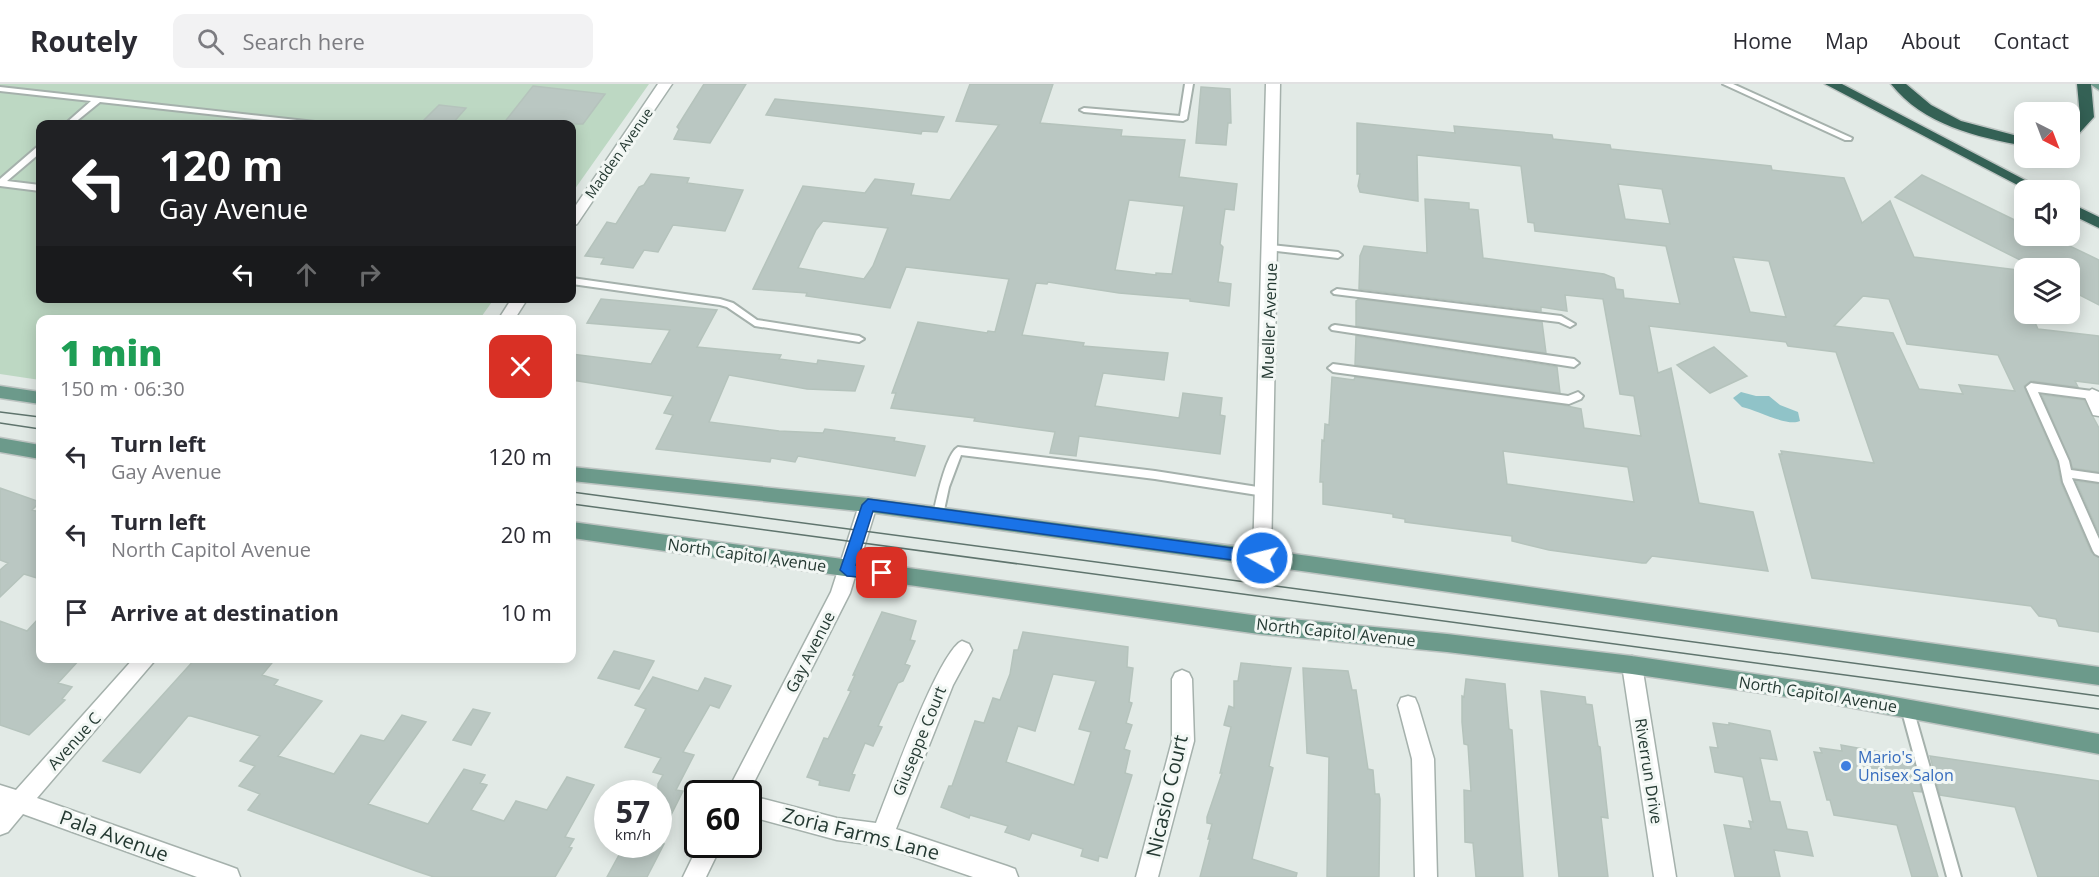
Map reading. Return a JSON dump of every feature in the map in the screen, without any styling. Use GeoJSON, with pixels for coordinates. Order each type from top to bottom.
{"type":"FeatureCollection","features":[{"type":"Feature","properties":{"kind":"highway"},"geometry":{"type":"LineString","coordinates":[[1832,84],[2018,180]]}},
{"type":"Feature","properties":{"kind":"highway"},"geometry":{"type":"LineString","coordinates":[[1898,84],[1919,105],[1946,122],[1988,136],[2014,140]]}},
{"type":"Feature","properties":{"kind":"highway"},"geometry":{"type":"LineString","coordinates":[[2080,124],[2087,117],[2084,84]]}},
{"type":"Feature","properties":{"kind":"highway"},"geometry":{"type":"LineString","coordinates":[[2080,213],[2099,223]]}},
{"type":"Feature","properties":{"kind":"main road"},"geometry":{"type":"LineString","coordinates":[[0,392],[36,397]]}},
{"type":"Feature","properties":{"kind":"main road"},"geometry":{"type":"LineString","coordinates":[[0,445],[36,451]]}},
{"type":"Feature","properties":{"kind":"main road"},"geometry":{"type":"LineString","coordinates":[[576,474],[868,505],[2099,676]]}},
{"type":"Feature","properties":{"kind":"main road","name":"North Capitol Avenue"},"geometry":{"type":"LineString","coordinates":[[576,531],[847,570],[1259,625],[1447,643],[1632,665],[1822,693],[2099,744]]}},
{"type":"Feature","properties":{"kind":"street","name":"Madden Avenue"},"geometry":{"type":"LineString","coordinates":[[576,212],[665,84]]}},
{"type":"Feature","properties":{"kind":"street","name":"Mueller Avenue"},"geometry":{"type":"LineString","coordinates":[[1262,558],[1274,84]]}},
{"type":"Feature","properties":{"kind":"street","name":"Gay Avenue"},"geometry":{"type":"LineString","coordinates":[[744,780],[832,610],[868,505]]}},
{"type":"Feature","properties":{"kind":"street","name":"Giuseppe Court"},"geometry":{"type":"LineString","coordinates":[[882,835],[944,681],[962,650]]}},
{"type":"Feature","properties":{"kind":"street","name":"Avenue C"},"geometry":{"type":"LineString","coordinates":[[0,824],[10,798],[142,663]]}},
{"type":"Feature","properties":{"kind":"street","name":"Riverrun Drive"},"geometry":{"type":"LineString","coordinates":[[1632,665],[1665,877]]}},
{"type":"Feature","properties":{"kind":"street","name":"Nicasio Court"},"geometry":{"type":"LineString","coordinates":[[1147,877],[1183,741],[1182,680]]}},
{"type":"Feature","properties":{"kind":"street"},"geometry":{"type":"LineString","coordinates":[[1408,705],[1423,759],[1426,877]]}},
{"type":"Feature","properties":{"kind":"street","name":"Pala Avenue"},"geometry":{"type":"LineString","coordinates":[[10,798],[229,877]]}},
{"type":"Feature","properties":{"kind":"street","name":"Zoria Farms Lane"},"geometry":{"type":"LineString","coordinates":[[762,809],[837,829],[882,835],[1007,877]]}},
{"type":"Feature","properties":{"kind":"street"},"geometry":{"type":"LineString","coordinates":[[694,877],[704,858]]}},
{"type":"Feature","properties":{"kind":"lane"},"geometry":{"type":"LineString","coordinates":[[1084,110],[1183,119],[1189,84]]}},
{"type":"Feature","properties":{"kind":"lane"},"geometry":{"type":"LineString","coordinates":[[1727,84],[1848,138]]}},
{"type":"Feature","properties":{"kind":"lane"},"geometry":{"type":"LineString","coordinates":[[0,89],[279,120]]}},
{"type":"Feature","properties":{"kind":"lane"},"geometry":{"type":"LineString","coordinates":[[74,120],[99,100]]}},
{"type":"Feature","properties":{"kind":"lane"},"geometry":{"type":"LineString","coordinates":[[0,183],[36,152]]}},
{"type":"Feature","properties":{"kind":"lane"},"geometry":{"type":"LineString","coordinates":[[0,183],[36,188]]}},
{"type":"Feature","properties":{"kind":"lane"},"geometry":{"type":"LineString","coordinates":[[1271,248],[1338,255]]}},
{"type":"Feature","properties":{"kind":"lane"},"geometry":{"type":"LineString","coordinates":[[576,282],[720,302],[730,305],[755,323],[859,339]]}},
{"type":"Feature","properties":{"kind":"lane"},"geometry":{"type":"LineString","coordinates":[[1337,292],[1562,319],[1570,324]]}},
{"type":"Feature","properties":{"kind":"lane"},"geometry":{"type":"LineString","coordinates":[[1335,328],[1574,363]]}},
{"type":"Feature","properties":{"kind":"lane"},"geometry":{"type":"LineString","coordinates":[[1333,368],[1569,400],[1578,396]]}},
{"type":"Feature","properties":{"kind":"lane"},"geometry":{"type":"LineString","coordinates":[[2095,403],[2031,387],[2064,461],[2066,473],[2099,551]]}},
{"type":"Feature","properties":{"kind":"lane"},"geometry":{"type":"LineString","coordinates":[[938,515],[944,487],[958,451],[1155,475],[1264,492]]}},
{"type":"Feature","properties":{"kind":"lane"},"geometry":{"type":"LineString","coordinates":[[2066,473],[2099,478]]}},
{"type":"Feature","properties":{"kind":"lane"},"geometry":{"type":"LineString","coordinates":[[1907,708],[1954,877]]}},
{"type":"Feature","properties":{"kind":"green space"},"geometry":{"type":"Polygon","coordinates":[[[0,84],[649,84],[576,187],[576,120],[36,120],[36,303],[491,303],[483,315],[36,315],[36,379],[0,374],[0,84]]]}},
{"type":"Feature","properties":{"kind":"water"},"geometry":{"type":"Polygon","coordinates":[[[1741,392],[1756,396],[1769,396],[1780,405],[1798,412],[1800,421],[1788,422],[1742,407],[1733,398],[1741,392]]]}},
{"type":"Feature","properties":{"kind":"building"},"geometry":{"type":"Polygon","coordinates":[[[704,84],[746,84],[710,143],[674,139],[679,129],[677,127],[704,84]]]}},
{"type":"Feature","properties":{"kind":"building"},"geometry":{"type":"Polygon","coordinates":[[[970,84],[1053,84],[1040,123],[1122,130],[1121,136],[1185,140],[1179,177],[1237,184],[1234,210],[1225,209],[1220,244],[1223,247],[1218,282],[1231,284],[1229,306],[1190,301],[1190,299],[1119,293],[1048,282],[1047,284],[1036,283],[1022,335],[1084,343],[1083,346],[1168,353],[1164,380],[1103,373],[1095,406],[1179,418],[1183,393],[1222,398],[1220,415],[1225,416],[1220,454],[1079,436],[1076,456],[1050,453],[1055,432],[974,421],[975,418],[891,408],[896,393],[892,393],[918,322],[987,333],[988,331],[995,332],[1009,279],[906,267],[890,308],[806,296],[807,293],[753,289],[803,186],[865,193],[875,179],[914,184],[911,195],[950,200],[999,125],[956,121],[970,84]],[[1129,200],[1115,270],[1156,275],[1156,273],[1172,274],[1184,206],[1129,200]],[[823,221],[816,230],[798,268],[864,279],[873,266],[888,228],[823,221]]]}},
{"type":"Feature","properties":{"kind":"building"},"geometry":{"type":"Polygon","coordinates":[[[533,86],[605,94],[583,124],[576,124],[576,120],[506,120],[533,86]]]}},
{"type":"Feature","properties":{"kind":"building"},"geometry":{"type":"Polygon","coordinates":[[[1201,87],[1230,89],[1231,123],[1228,123],[1226,145],[1196,143],[1201,87]]]}},
{"type":"Feature","properties":{"kind":"building"},"geometry":{"type":"Polygon","coordinates":[[[775,99],[944,117],[937,132],[922,131],[921,134],[766,115],[775,99]]]}},
{"type":"Feature","properties":{"kind":"building"},"geometry":{"type":"Polygon","coordinates":[[[439,105],[466,108],[456,120],[424,120],[439,105]]]}},
{"type":"Feature","properties":{"kind":"building"},"geometry":{"type":"Polygon","coordinates":[[[1357,123],[1455,133],[1454,126],[1552,135],[1553,139],[1610,145],[1611,149],[1771,166],[1772,170],[1844,178],[1862,223],[1890,201],[1914,257],[2014,270],[2014,324],[2036,324],[2038,329],[2099,336],[2099,384],[2075,381],[2078,387],[2031,381],[2024,386],[2057,462],[2061,483],[2091,552],[2099,558],[2099,632],[2059,626],[2056,619],[2039,616],[2031,606],[1812,578],[1779,454],[1782,454],[1781,451],[1874,463],[1836,352],[1788,346],[1786,342],[1649,326],[1658,373],[1671,368],[1699,503],[1753,512],[1768,571],[1652,556],[1646,563],[1642,563],[1549,550],[1512,541],[1512,536],[1405,522],[1405,519],[1393,517],[1393,514],[1323,504],[1323,482],[1320,482],[1322,440],[1324,441],[1325,424],[1329,425],[1332,377],[1354,380],[1355,377],[1562,405],[1581,409],[1584,428],[1641,436],[1634,396],[1620,394],[1603,299],[1565,295],[1567,311],[1541,307],[1541,311],[1359,289],[1360,256],[1364,246],[1427,253],[1425,199],[1469,203],[1469,209],[1478,210],[1483,258],[1604,274],[1614,278],[1616,289],[1623,290],[1624,298],[1680,304],[1666,246],[1535,231],[1534,223],[1528,222],[1521,166],[1417,155],[1418,201],[1360,192],[1358,186],[1360,174],[1357,174],[1357,123]],[[1618,184],[1625,219],[1670,224],[1662,189],[1618,184]],[[1733,257],[1750,312],[1786,317],[1769,261],[1733,257]],[[1863,296],[1834,326],[1893,333],[1919,389],[1963,394],[1959,385],[2015,391],[1998,355],[1907,344],[1889,299],[1863,296]],[[1503,451],[1507,484],[1634,502],[1628,467],[1503,451]]]}},
{"type":"Feature","properties":{"kind":"building"},"geometry":{"type":"Polygon","coordinates":[[[651,174],[689,178],[687,183],[743,190],[725,231],[673,225],[658,252],[644,250],[633,268],[601,264],[604,258],[585,256],[607,222],[616,224],[639,187],[644,185],[651,174]]]}},
{"type":"Feature","properties":{"kind":"building"},"geometry":{"type":"Polygon","coordinates":[[[1922,175],[2014,220],[2014,246],[2070,246],[2099,260],[2099,305],[2080,295],[2080,258],[2016,258],[1895,197],[1922,175]]]}},
{"type":"Feature","properties":{"kind":"building"},"geometry":{"type":"Polygon","coordinates":[[[601,299],[717,310],[697,347],[781,355],[779,359],[817,364],[818,360],[864,366],[855,391],[807,389],[729,375],[709,422],[779,431],[823,433],[825,429],[895,438],[894,441],[925,446],[915,476],[798,456],[795,462],[771,458],[770,462],[656,449],[673,415],[664,413],[673,396],[576,381],[576,355],[651,364],[670,330],[587,323],[601,299]]]}},
{"type":"Feature","properties":{"kind":"building"},"geometry":{"type":"Polygon","coordinates":[[[1359,299],[1542,322],[1546,353],[1356,326],[1356,301],[1359,299]]]}},
{"type":"Feature","properties":{"kind":"building"},"geometry":{"type":"Polygon","coordinates":[[[1356,336],[1557,367],[1560,393],[1355,365],[1356,336]]]}},
{"type":"Feature","properties":{"kind":"building"},"geometry":{"type":"Polygon","coordinates":[[[1714,347],[1747,376],[1710,393],[1677,365],[1714,347]]]}},
{"type":"Feature","properties":{"kind":"building"},"geometry":{"type":"Polygon","coordinates":[[[2042,395],[2084,400],[2099,428],[2099,472],[2073,468],[2042,395]]]}},
{"type":"Feature","properties":{"kind":"building"},"geometry":{"type":"Polygon","coordinates":[[[2076,481],[2099,484],[2099,533],[2076,481]]]}},
{"type":"Feature","properties":{"kind":"building"},"geometry":{"type":"Polygon","coordinates":[[[0,488],[36,501],[36,506],[32,510],[36,511],[36,578],[24,574],[0,597],[0,570],[8,563],[0,560],[0,488]]]}},
{"type":"Feature","properties":{"kind":"building"},"geometry":{"type":"Polygon","coordinates":[[[882,612],[916,621],[910,640],[915,641],[905,664],[910,666],[903,681],[898,683],[878,726],[882,727],[873,746],[865,743],[852,774],[855,775],[849,791],[819,785],[820,781],[807,777],[824,738],[828,739],[851,691],[848,690],[855,675],[853,675],[882,612]]]}},
{"type":"Feature","properties":{"kind":"building"},"geometry":{"type":"Polygon","coordinates":[[[0,621],[27,631],[36,621],[36,663],[76,663],[58,683],[72,687],[62,699],[65,700],[29,735],[0,725],[0,621]]]}},
{"type":"Feature","properties":{"kind":"building"},"geometry":{"type":"Polygon","coordinates":[[[1023,632],[1128,647],[1127,667],[1133,668],[1129,702],[1132,703],[1126,723],[1132,725],[1124,749],[1130,751],[1125,773],[1132,775],[1107,858],[1099,856],[1098,861],[1081,856],[1083,849],[1032,833],[1029,840],[1005,832],[1008,826],[970,815],[969,818],[941,807],[949,786],[952,786],[975,721],[984,723],[993,698],[1000,700],[1010,674],[1014,650],[1018,650],[1023,632]],[[1053,674],[1035,731],[1018,726],[1006,762],[1074,785],[1091,732],[1079,729],[1096,681],[1053,674]]]}},
{"type":"Feature","properties":{"kind":"building"},"geometry":{"type":"Polygon","coordinates":[[[614,651],[654,661],[639,689],[598,678],[614,651]]]}},
{"type":"Feature","properties":{"kind":"building"},"geometry":{"type":"Polygon","coordinates":[[[191,663],[272,663],[262,675],[278,680],[274,685],[322,701],[278,756],[334,774],[361,735],[384,741],[402,715],[426,722],[368,804],[428,824],[464,769],[485,775],[480,783],[487,785],[471,810],[504,821],[516,801],[547,810],[567,777],[594,785],[565,837],[574,839],[569,847],[572,848],[555,877],[434,877],[248,810],[260,794],[239,786],[255,766],[240,761],[260,736],[188,716],[140,773],[103,761],[191,663]]]}},
{"type":"Feature","properties":{"kind":"building"},"geometry":{"type":"Polygon","coordinates":[[[1241,663],[1291,668],[1269,766],[1273,768],[1252,859],[1297,873],[1296,877],[1200,877],[1212,824],[1207,823],[1207,817],[1222,773],[1220,773],[1231,727],[1224,725],[1229,706],[1234,708],[1234,681],[1238,681],[1241,663]]]}},
{"type":"Feature","properties":{"kind":"building"},"geometry":{"type":"Polygon","coordinates":[[[1303,668],[1348,671],[1352,690],[1356,690],[1368,769],[1373,770],[1375,794],[1379,794],[1380,799],[1379,877],[1327,877],[1329,757],[1307,753],[1303,668]]]}},
{"type":"Feature","properties":{"kind":"building"},"geometry":{"type":"Polygon","coordinates":[[[653,677],[698,691],[705,678],[731,686],[719,708],[710,705],[683,752],[694,755],[676,790],[683,791],[672,813],[672,780],[660,780],[663,775],[653,772],[661,758],[625,747],[646,709],[635,705],[653,677]]]}},
{"type":"Feature","properties":{"kind":"building"},"geometry":{"type":"Polygon","coordinates":[[[1466,679],[1505,684],[1509,729],[1512,730],[1523,877],[1476,877],[1473,843],[1465,842],[1464,790],[1471,791],[1468,745],[1464,744],[1462,722],[1462,696],[1464,697],[1466,679]]]}},
{"type":"Feature","properties":{"kind":"building"},"geometry":{"type":"Polygon","coordinates":[[[1541,691],[1585,697],[1586,704],[1592,705],[1600,747],[1608,818],[1601,817],[1608,877],[1559,877],[1541,691]]]}},
{"type":"Feature","properties":{"kind":"building"},"geometry":{"type":"Polygon","coordinates":[[[473,709],[490,713],[471,745],[453,740],[473,709]]]}},
{"type":"Feature","properties":{"kind":"building"},"geometry":{"type":"Polygon","coordinates":[[[1713,723],[1729,725],[1729,723],[1770,731],[1777,760],[1760,758],[1770,801],[1780,802],[1787,829],[1807,832],[1813,856],[1774,850],[1780,877],[1735,877],[1724,825],[1751,829],[1749,821],[1753,822],[1743,777],[1715,772],[1710,747],[1718,748],[1713,723]]]}},
{"type":"Feature","properties":{"kind":"building"},"geometry":{"type":"Polygon","coordinates":[[[1841,745],[1912,758],[1922,792],[1912,791],[1938,877],[1912,877],[1897,825],[1834,815],[1830,800],[1827,800],[1814,752],[1822,753],[1820,748],[1842,751],[1841,745]]]}},
{"type":"Feature","properties":{"kind":"building"},"geometry":{"type":"Polygon","coordinates":[[[1930,756],[2099,781],[2099,877],[2038,877],[2015,807],[1940,795],[1930,756]]]}},
{"type":"Feature","properties":{"kind":"building"},"geometry":{"type":"Polygon","coordinates":[[[617,858],[657,858],[647,877],[607,877],[617,858]]]}},
{"type":"Feature","properties":{"kind":"tram line"},"geometry":{"type":"LineString","coordinates":[[0,412],[36,416]]}},
{"type":"Feature","properties":{"kind":"tram line"},"geometry":{"type":"LineString","coordinates":[[0,423],[36,428]]}},
{"type":"Feature","properties":{"kind":"tram line"},"geometry":{"type":"LineString","coordinates":[[576,493],[2099,696]]}},
{"type":"Feature","properties":{"kind":"tram line"},"geometry":{"type":"LineString","coordinates":[[576,505],[2099,709]]}},
{"type":"Feature","properties":{"kind":"place","name":"Mario's Unisex Salon"},"geometry":{"type":"Point","coordinates":[1846,766]}},
{"type":"Feature","properties":{"kind":"route"},"geometry":{"type":"LineString","coordinates":[[882,573],[847,570],[868,505],[1262,558]]}}]}
